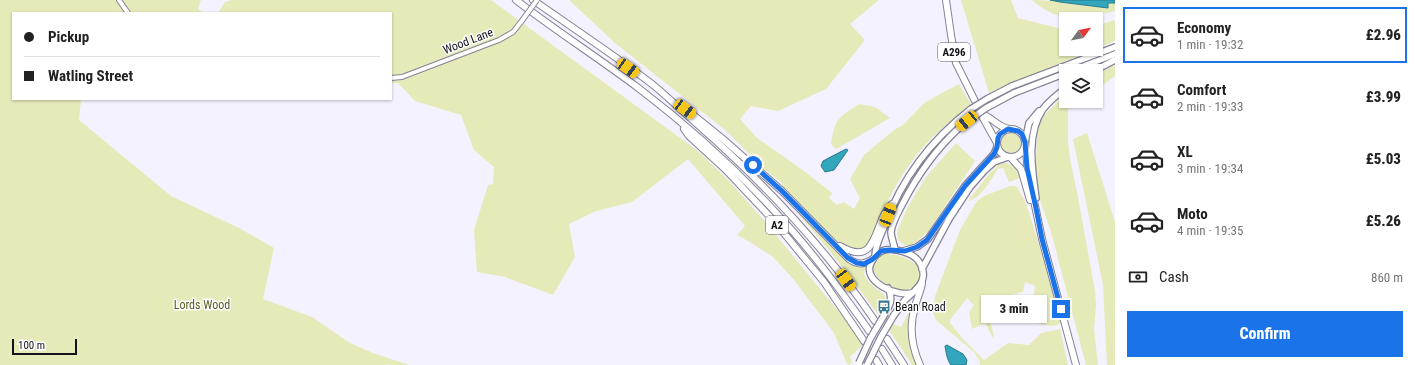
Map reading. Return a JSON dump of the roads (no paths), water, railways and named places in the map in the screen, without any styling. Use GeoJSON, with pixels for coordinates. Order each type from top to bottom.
{"type":"FeatureCollection","features":[{"type":"Feature","properties":{"kind":"main road","name":"A2"},"geometry":{"type":"LineString","coordinates":[[516,0],[637,87],[678,120],[731,167],[778,214],[839,288],[870,332]]}},
{"type":"Feature","properties":{"kind":"main road","name":"A2"},"geometry":{"type":"LineString","coordinates":[[533,0],[652,84],[737,159],[771,193],[812,239],[846,280],[875,321]]}},
{"type":"Feature","properties":{"kind":"main road","name":"A296"},"geometry":{"type":"LineString","coordinates":[[946,0],[950,35],[956,63],[975,101]]}},
{"type":"Feature","properties":{"kind":"main road"},"geometry":{"type":"LineString","coordinates":[[895,250],[891,232],[895,220],[909,192],[932,156],[971,109],[1012,86],[1115,46]]}},
{"type":"Feature","properties":{"kind":"main road"},"geometry":{"type":"LineString","coordinates":[[1089,64],[1115,54]]}},
{"type":"Feature","properties":{"kind":"main road"},"geometry":{"type":"LineString","coordinates":[[1103,66],[1115,60]]}},
{"type":"Feature","properties":{"kind":"main road"},"geometry":{"type":"LineString","coordinates":[[836,245],[852,252],[861,252],[867,249],[874,240],[884,215],[917,164],[936,140],[957,125],[1014,93],[1059,76]]}},
{"type":"Feature","properties":{"kind":"main road"},"geometry":{"type":"LineString","coordinates":[[652,84],[724,139],[782,191],[848,258],[857,263],[864,264],[882,251],[903,251],[911,249],[920,246],[928,239],[965,186],[994,154],[1000,134],[1008,129]]}},
{"type":"Feature","properties":{"kind":"main road"},"geometry":{"type":"LineString","coordinates":[[922,269],[949,219],[970,187],[994,162],[1017,156],[1022,153],[1029,123],[1039,111],[1059,94]]}},
{"type":"Feature","properties":{"kind":"main road"},"geometry":{"type":"LineString","coordinates":[[1042,110],[1033,134],[1032,155],[1037,203],[1043,230],[1042,239]]}},
{"type":"Feature","properties":{"kind":"main road"},"geometry":{"type":"LineString","coordinates":[[1042,239],[1028,172],[1025,142],[1022,134],[1018,131],[999,126],[987,116],[983,115],[1001,154],[1009,157],[1018,164],[1022,171],[1076,365]]}},
{"type":"Feature","properties":{"kind":"main road","name":"A2"},"geometry":{"type":"LineString","coordinates":[[678,120],[689,136],[725,169],[774,221],[824,282],[864,341]]}},
{"type":"Feature","properties":{"kind":"main road"},"geometry":{"type":"LineString","coordinates":[[892,204],[876,248],[874,258],[870,264],[870,269],[872,277],[878,283],[900,294],[914,292]]}},
{"type":"Feature","properties":{"kind":"main road"},"geometry":{"type":"LineString","coordinates":[[895,250],[911,255],[918,261],[922,269],[922,290],[914,309],[912,328],[914,345],[920,365]]}},
{"type":"Feature","properties":{"kind":"main road"},"geometry":{"type":"LineString","coordinates":[[867,365],[902,303],[922,283]]}},
{"type":"Feature","properties":{"kind":"main road"},"geometry":{"type":"LineString","coordinates":[[859,364],[870,339],[891,301],[891,295],[888,288]]}},
{"type":"Feature","properties":{"kind":"main road"},"geometry":{"type":"LineString","coordinates":[[887,339],[904,365]]}},
{"type":"Feature","properties":{"kind":"main road"},"geometry":{"type":"LineString","coordinates":[[882,349],[892,365]]}},
{"type":"Feature","properties":{"kind":"street"},"geometry":{"type":"LineString","coordinates":[[119,0],[127,12]]}},
{"type":"Feature","properties":{"kind":"street","name":"Wood Lane"},"geometry":{"type":"LineString","coordinates":[[392,78],[402,77],[499,40],[514,32],[537,0]]}},
{"type":"Feature","properties":{"kind":"water"},"geometry":{"type":"Polygon","coordinates":[[[1050,0],[1115,0],[1115,3],[1108,3],[1108,8],[1050,0]]]}},
{"type":"Feature","properties":{"kind":"water"},"geometry":{"type":"Polygon","coordinates":[[[846,149],[848,150],[834,170],[825,172],[821,166],[823,161],[846,149]]]}},
{"type":"Feature","properties":{"kind":"water"},"geometry":{"type":"Polygon","coordinates":[[[947,345],[963,354],[967,360],[966,365],[951,365],[946,353],[945,346],[947,345]]]}},
{"type":"Feature","properties":{"kind":"place","name":"Bean Road"},"geometry":{"type":"Point","coordinates":[884,307]}},
{"type":"Feature","properties":{"kind":"park label","name":"Lords Wood"},"geometry":{"type":"Point","coordinates":[202,305]}}]}
